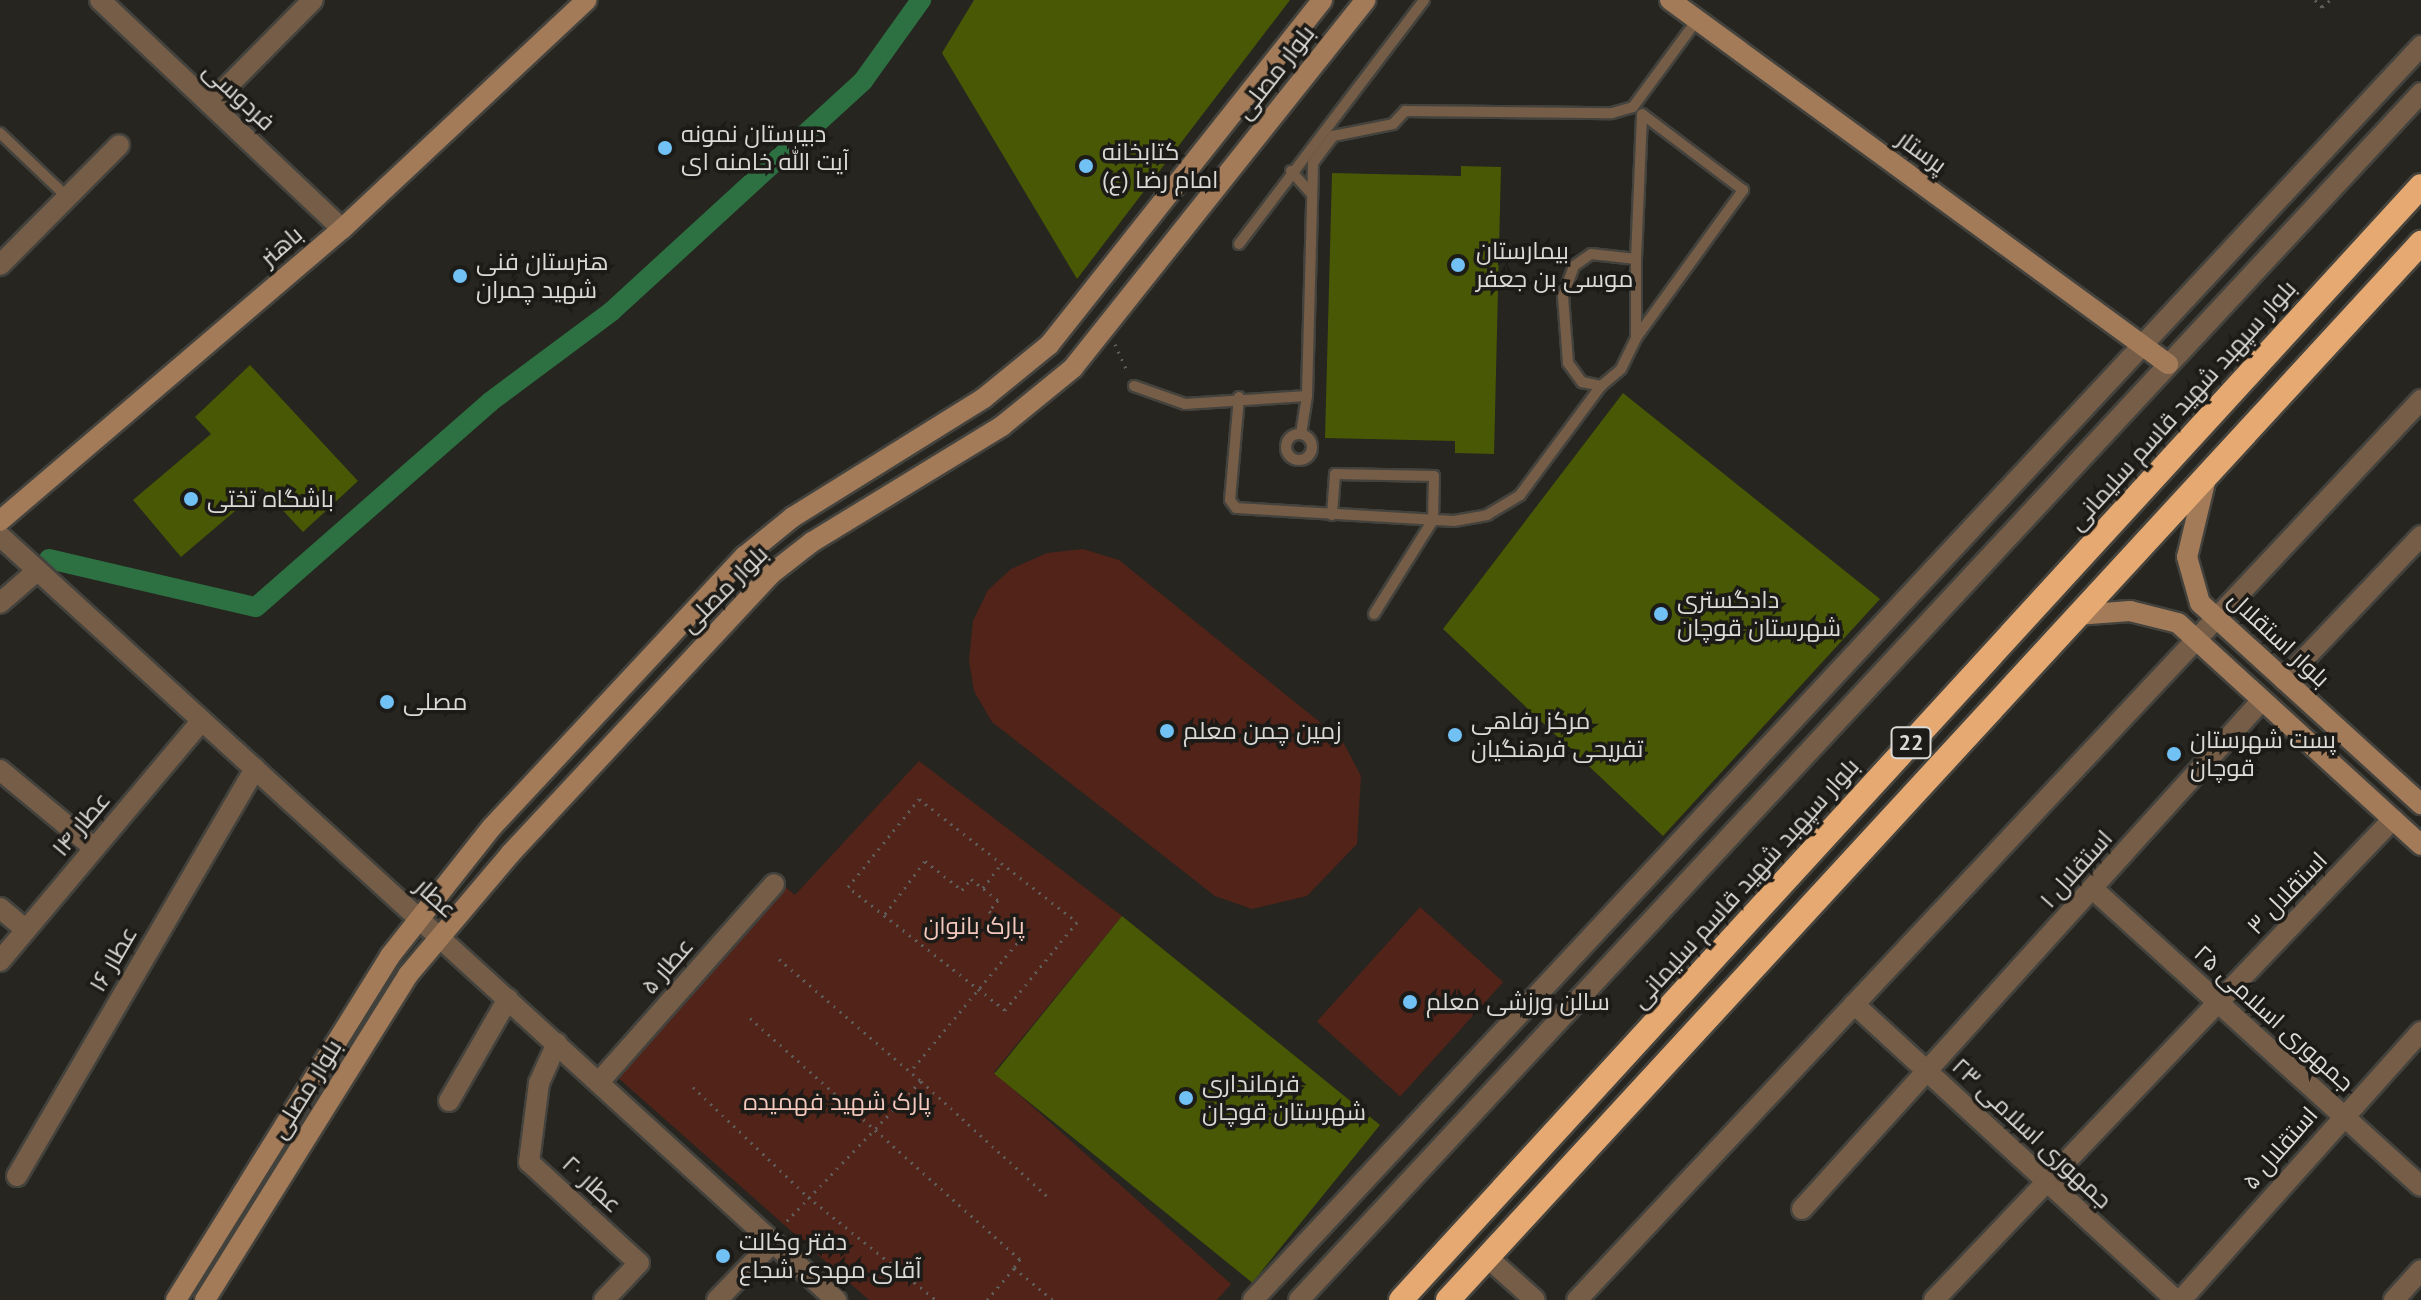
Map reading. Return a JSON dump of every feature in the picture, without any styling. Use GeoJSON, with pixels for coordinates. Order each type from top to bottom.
{"type":"FeatureCollection","features":[{"type":"Feature","properties":{"kind":"highway","name":"بلوار سپهبد شهید قاسم سلیمانی"},"geometry":{"type":"LineString","coordinates":[[1401,1300],[2421,186]]}},
{"type":"Feature","properties":{"kind":"highway","name":"22"},"geometry":{"type":"LineString","coordinates":[[1448,1300],[2421,243]]}},
{"type":"Feature","properties":{"kind":"street","name":"فردوسی"},"geometry":{"type":"LineString","coordinates":[[100,0],[342,229]]}},
{"type":"Feature","properties":{"kind":"street"},"geometry":{"type":"LineString","coordinates":[[210,104],[313,0]]}},
{"type":"Feature","properties":{"kind":"street","name":"باهنر"},"geometry":{"type":"LineString","coordinates":[[0,521],[342,229],[587,0]]}},
{"type":"Feature","properties":{"kind":"street","name":"بلوار مصلی"},"geometry":{"type":"LineString","coordinates":[[176,1300],[390,956],[511,805],[745,556],[793,517],[984,398],[1049,345],[1322,0]]}},
{"type":"Feature","properties":{"kind":"street","name":"بلوار مصلی"},"geometry":{"type":"LineString","coordinates":[[205,1300],[408,975],[440,937],[771,574],[1002,426],[1073,368],[1366,0]]}},
{"type":"Feature","properties":{"kind":"street","name":"پرستار"},"geometry":{"type":"LineString","coordinates":[[1670,0],[2168,364]]}},
{"type":"Feature","properties":{"kind":"street"},"geometry":{"type":"LineString","coordinates":[[1253,1300],[2421,46]]}},
{"type":"Feature","properties":{"kind":"street"},"geometry":{"type":"LineString","coordinates":[[1299,1300],[1421,1165],[2421,93]]}},
{"type":"Feature","properties":{"kind":"street"},"geometry":{"type":"LineString","coordinates":[[0,265],[119,145]]}},
{"type":"Feature","properties":{"kind":"street"},"geometry":{"type":"LineString","coordinates":[[1577,1300],[2421,400]]}},
{"type":"Feature","properties":{"kind":"street","name":"بلوار استقلال"},"geometry":{"type":"LineString","coordinates":[[2207,472],[2187,557],[2200,603],[2418,796]]}},
{"type":"Feature","properties":{"kind":"street","name":"عطار"},"geometry":{"type":"LineString","coordinates":[[0,536],[599,1082],[778,1233],[836,1300]]}},
{"type":"Feature","properties":{"kind":"street"},"geometry":{"type":"LineString","coordinates":[[2284,680],[2421,536]]}},
{"type":"Feature","properties":{"kind":"street"},"geometry":{"type":"LineString","coordinates":[[0,603],[38,570]]}},
{"type":"Feature","properties":{"kind":"street"},"geometry":{"type":"LineString","coordinates":[[2076,615],[2130,611],[2178,623],[2421,845]]}},
{"type":"Feature","properties":{"kind":"street","name":"استقلال ۱"},"geometry":{"type":"LineString","coordinates":[[1802,1209],[2262,700]]}},
{"type":"Feature","properties":{"kind":"street","name":"عطار ۱۴"},"geometry":{"type":"LineString","coordinates":[[0,961],[202,720]]}},
{"type":"Feature","properties":{"kind":"street"},"geometry":{"type":"LineString","coordinates":[[1758,758],[1781,780]]}},
{"type":"Feature","properties":{"kind":"street","name":"عطار ۱۶"},"geometry":{"type":"LineString","coordinates":[[17,1176],[255,768]]}},
{"type":"Feature","properties":{"kind":"street"},"geometry":{"type":"LineString","coordinates":[[0,770],[94,848]]}},
{"type":"Feature","properties":{"kind":"street"},"geometry":{"type":"LineString","coordinates":[[2393,819],[2418,796]]}},
{"type":"Feature","properties":{"kind":"street","name":"استقلال ۳"},"geometry":{"type":"LineString","coordinates":[[1934,1300],[2393,819]]}},
{"type":"Feature","properties":{"kind":"street","name":"عطار ۵"},"geometry":{"type":"LineString","coordinates":[[599,1082],[774,884]]}},
{"type":"Feature","properties":{"kind":"street","name":"جمهوری اسلامی ۲۵"},"geometry":{"type":"LineString","coordinates":[[2093,889],[2421,1186]]}},
{"type":"Feature","properties":{"kind":"street"},"geometry":{"type":"LineString","coordinates":[[0,908],[26,930]]}},
{"type":"Feature","properties":{"kind":"street"},"geometry":{"type":"LineString","coordinates":[[449,1101],[508,999]]}},
{"type":"Feature","properties":{"kind":"street","name":"جمهوری اسلامی ۲۳"},"geometry":{"type":"LineString","coordinates":[[1854,1004],[2178,1300]]}},
{"type":"Feature","properties":{"kind":"street","name":"استقلال ۵"},"geometry":{"type":"LineString","coordinates":[[2178,1300],[2421,1032]]}},
{"type":"Feature","properties":{"kind":"street","name":"عطار ۲۰"},"geometry":{"type":"LineString","coordinates":[[557,1043],[539,1083],[529,1162],[639,1263],[604,1300]]}},
{"type":"Feature","properties":{"kind":"street"},"geometry":{"type":"LineString","coordinates":[[1397,1143],[1421,1165]]}},
{"type":"Feature","properties":{"kind":"street"},"geometry":{"type":"LineString","coordinates":[[717,1300],[778,1233]]}},
{"type":"Feature","properties":{"kind":"street"},"geometry":{"type":"LineString","coordinates":[[1487,1257],[1535,1300]]}},
{"type":"Feature","properties":{"kind":"street"},"geometry":{"type":"LineString","coordinates":[[2394,1300],[2421,1270]]}},
{"type":"Feature","properties":{"kind":"lane"},"geometry":{"type":"LineString","coordinates":[[1239,244],[1291,171],[1424,0]]}},
{"type":"Feature","properties":{"kind":"lane"},"geometry":{"type":"LineString","coordinates":[[1301,434],[1307,396],[1313,163],[1333,136],[1393,124],[1405,111],[1612,113],[1633,107],[1697,20]]}},
{"type":"Feature","properties":{"kind":"lane"},"geometry":{"type":"LineString","coordinates":[[1239,397],[1230,500],[1236,508],[1433,520],[1487,515],[1520,495],[1601,386],[1621,369],[1636,338],[1743,190],[1642,114],[1636,338]]}},
{"type":"Feature","properties":{"kind":"lane"},"geometry":{"type":"LineString","coordinates":[[0,133],[67,197]]}},
{"type":"Feature","properties":{"kind":"lane"},"geometry":{"type":"LineString","coordinates":[[1291,171],[1312,194]]}},
{"type":"Feature","properties":{"kind":"lane"},"geometry":{"type":"LineString","coordinates":[[1601,386],[1582,382],[1568,363],[1567,283],[1574,266],[1591,254],[1636,259]]}},
{"type":"Feature","properties":{"kind":"lane"},"geometry":{"type":"LineString","coordinates":[[1134,386],[1185,404],[1239,397],[1307,396]]}},
{"type":"Feature","properties":{"kind":"lane"},"geometry":{"type":"LineString","coordinates":[[1332,515],[1335,474],[1434,476],[1433,520],[1374,614]]}},
{"type":"Feature","properties":{"kind":"path"},"geometry":{"type":"LineString","coordinates":[[2315,0],[2322,7],[2330,0]]}},
{"type":"Feature","properties":{"kind":"path"},"geometry":{"type":"LineString","coordinates":[[1107,325],[1134,386]]}},
{"type":"Feature","properties":{"kind":"path"},"geometry":{"type":"LineString","coordinates":[[919,799],[1077,922],[1005,1010],[884,915],[848,887],[919,799]]}},
{"type":"Feature","properties":{"kind":"path"},"geometry":{"type":"LineString","coordinates":[[884,915],[925,861],[962,890],[971,879],[983,888],[998,900],[989,911],[1022,937],[910,1072]]}},
{"type":"Feature","properties":{"kind":"path"},"geometry":{"type":"LineString","coordinates":[[983,888],[1001,864]]}},
{"type":"Feature","properties":{"kind":"path"},"geometry":{"type":"LineString","coordinates":[[779,959],[921,1081],[1048,1197]]}},
{"type":"Feature","properties":{"kind":"path"},"geometry":{"type":"LineString","coordinates":[[750,1018],[1020,1259],[987,1300]]}},
{"type":"Feature","properties":{"kind":"path"},"geometry":{"type":"LineString","coordinates":[[778,1233],[808,1197],[921,1081]]}},
{"type":"Feature","properties":{"kind":"path"},"geometry":{"type":"LineString","coordinates":[[693,1087],[808,1197],[936,1300]]}},
{"type":"Feature","properties":{"kind":"path"},"geometry":{"type":"LineString","coordinates":[[1014,1268],[1053,1300]]}},
{"type":"Feature","properties":{"kind":"green space","name":"زمین چمن معلم"},"geometry":{"type":"Polygon","coordinates":[[[1083,549],[1119,560],[1342,740],[1361,776],[1357,844],[1307,896],[1252,909],[1215,896],[992,722],[974,691],[969,660],[973,621],[988,590],[1011,569],[1047,553],[1083,549]]]}},
{"type":"Feature","properties":{"kind":"green space","name":"پارک شهید فهمیده"},"geometry":{"type":"Polygon","coordinates":[[[919,761],[1122,916],[994,1072],[1231,1284],[1217,1300],[869,1300],[615,1075],[783,885],[795,895],[919,761]]]}},
{"type":"Feature","properties":{"kind":"green space","name":"سالن ورزشی معلم"},"geometry":{"type":"Polygon","coordinates":[[[1420,907],[1503,982],[1400,1096],[1317,1021],[1420,907]]]}},
{"type":"Feature","properties":{"kind":"building","name":"کتابخانه امام رضا (ع)"},"geometry":{"type":"Polygon","coordinates":[[[974,0],[1290,0],[1077,279],[942,53],[974,0]]]}},
{"type":"Feature","properties":{"kind":"building"},"geometry":{"type":"Polygon","coordinates":[[[1461,166],[1501,167],[1494,454],[1455,453],[1455,441],[1325,438],[1332,173],[1461,176],[1461,166]]]}},
{"type":"Feature","properties":{"kind":"building"},"geometry":{"type":"Polygon","coordinates":[[[250,365],[358,481],[303,532],[262,488],[181,557],[133,500],[211,434],[195,417],[250,365]]]}},
{"type":"Feature","properties":{"kind":"building","name":"دادگستری شهرستان قوچان"},"geometry":{"type":"Polygon","coordinates":[[[1623,393],[1880,599],[1663,836],[1443,629],[1623,393]]]}},
{"type":"Feature","properties":{"kind":"building","name":"فرمانداری شهرستان قوچان"},"geometry":{"type":"Polygon","coordinates":[[[1122,916],[1380,1125],[1252,1283],[994,1074],[1122,916]]]}},
{"type":"Feature","properties":{"kind":"waterway"},"geometry":{"type":"LineString","coordinates":[[49,559],[256,607],[490,402],[612,311],[863,81],[921,0]]}},
{"type":"Feature","properties":{"kind":"place","name":"دبیرستان نمونه آیت الله خامنه ای"},"geometry":{"type":"Point","coordinates":[665,148]}},
{"type":"Feature","properties":{"kind":"place","name":"کتابخانه امام رضا (ع)"},"geometry":{"type":"Point","coordinates":[1086,166]}},
{"type":"Feature","properties":{"kind":"place","name":"بیمارستان موسی بن جعفر"},"geometry":{"type":"Point","coordinates":[1458,265]}},
{"type":"Feature","properties":{"kind":"place","name":"هنرستان فنی شهید چمران"},"geometry":{"type":"Point","coordinates":[460,276]}},
{"type":"Feature","properties":{"kind":"place","name":"باشگاه تختی"},"geometry":{"type":"Point","coordinates":[191,499]}},
{"type":"Feature","properties":{"kind":"place","name":"دادگستری شهرستان قوچان"},"geometry":{"type":"Point","coordinates":[1661,614]}},
{"type":"Feature","properties":{"kind":"place","name":"مصلی"},"geometry":{"type":"Point","coordinates":[387,702]}},
{"type":"Feature","properties":{"kind":"place","name":"زمین چمن معلم"},"geometry":{"type":"Point","coordinates":[1167,731]}},
{"type":"Feature","properties":{"kind":"place","name":"مرکز رفاهی تفریحی فرهنگیان"},"geometry":{"type":"Point","coordinates":[1455,735]}},
{"type":"Feature","properties":{"kind":"place","name":"پست شهرستان قوچان"},"geometry":{"type":"Point","coordinates":[2174,754]}},
{"type":"Feature","properties":{"kind":"place","name":"سالن ورزشی معلم"},"geometry":{"type":"Point","coordinates":[1410,1002]}},
{"type":"Feature","properties":{"kind":"place","name":"فرمانداری شهرستان قوچان"},"geometry":{"type":"Point","coordinates":[1186,1098]}},
{"type":"Feature","properties":{"kind":"place","name":"دفتر وکالت آقای مهدی شجاع"},"geometry":{"type":"Point","coordinates":[723,1256]}},
{"type":"Feature","properties":{"kind":"park label","name":"پارک بانوان"},"geometry":{"type":"Point","coordinates":[974,926]}}]}
